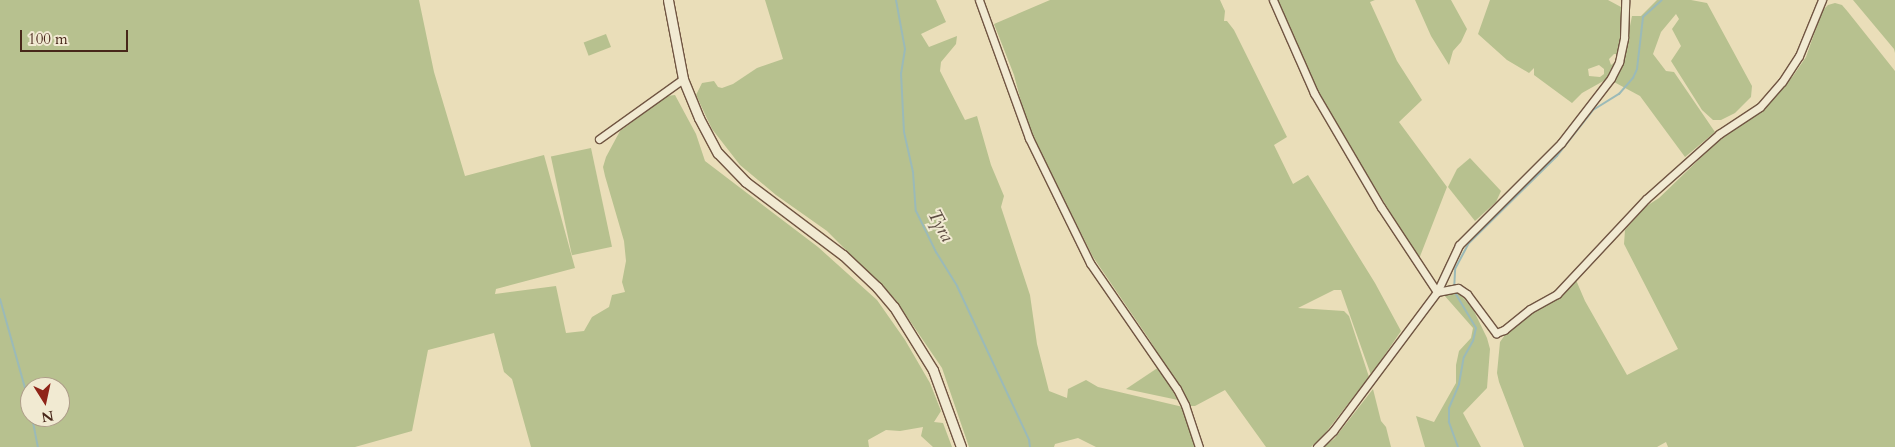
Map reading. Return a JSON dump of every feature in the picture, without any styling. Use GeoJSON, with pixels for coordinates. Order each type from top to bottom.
{"type":"FeatureCollection","features":[{"type":"Feature","properties":{"kind":"street"},"geometry":{"type":"LineString","coordinates":[[668,0],[683,79],[709,137],[730,167],[757,191],[843,255],[877,287],[894,308],[933,370],[961,447]]}},
{"type":"Feature","properties":{"kind":"street"},"geometry":{"type":"LineString","coordinates":[[979,0],[1033,147],[1090,263],[1177,389],[1185,405],[1199,447]]}},
{"type":"Feature","properties":{"kind":"street"},"geometry":{"type":"LineString","coordinates":[[1273,0],[1314,93],[1381,207],[1437,292]]}},
{"type":"Feature","properties":{"kind":"street"},"geometry":{"type":"LineString","coordinates":[[1317,447],[1334,431],[1437,292],[1459,244],[1561,143],[1611,78],[1619,62],[1624,38],[1625,0]]}},
{"type":"Feature","properties":{"kind":"street"},"geometry":{"type":"LineString","coordinates":[[1437,292],[1448,288],[1458,288],[1473,300],[1496,333],[1504,330],[1530,308],[1557,294],[1646,198],[1719,134],[1760,107],[1777,88],[1799,56],[1822,0]]}},
{"type":"Feature","properties":{"kind":"street"},"geometry":{"type":"LineString","coordinates":[[599,139],[683,79]]}},
{"type":"Feature","properties":{"kind":"green space"},"geometry":{"type":"Polygon","coordinates":[[[0,0],[419,0],[434,72],[465,176],[544,155],[575,268],[496,289],[495,294],[556,286],[566,333],[584,331],[592,317],[609,307],[612,295],[625,292],[622,282],[626,261],[624,241],[603,167],[606,157],[620,131],[667,96],[675,95],[696,134],[705,161],[818,247],[877,300],[905,340],[930,383],[941,411],[934,422],[943,423],[952,447],[933,447],[921,436],[923,427],[900,431],[886,430],[868,440],[869,447],[531,447],[512,379],[504,372],[494,333],[428,350],[412,431],[355,447],[0,447],[0,0]]]}},
{"type":"Feature","properties":{"kind":"green space"},"geometry":{"type":"Polygon","coordinates":[[[765,0],[936,0],[946,22],[921,34],[929,47],[957,36],[956,44],[941,62],[940,71],[965,120],[977,116],[991,165],[1004,196],[1001,207],[1030,295],[1037,344],[1049,391],[1067,398],[1068,389],[1086,380],[1098,387],[1183,407],[1197,447],[1096,447],[1078,438],[1055,444],[1054,447],[969,447],[942,368],[895,299],[827,231],[776,195],[740,165],[712,129],[696,95],[702,83],[714,81],[718,87],[722,88],[733,84],[757,68],[783,59],[765,0]]]}},
{"type":"Feature","properties":{"kind":"green space"},"geometry":{"type":"Polygon","coordinates":[[[1050,0],[1220,0],[1225,11],[1224,21],[1227,21],[1234,30],[1287,137],[1274,145],[1293,184],[1308,175],[1375,283],[1401,331],[1371,375],[1341,290],[1334,290],[1298,308],[1344,311],[1349,316],[1369,377],[1323,436],[1311,447],[1266,447],[1225,390],[1195,406],[1190,406],[1149,339],[1093,257],[1028,128],[1014,75],[994,24],[1050,0]]]}},
{"type":"Feature","properties":{"kind":"green space"},"geometry":{"type":"Polygon","coordinates":[[[1276,0],[1375,0],[1370,2],[1397,61],[1422,100],[1399,122],[1447,187],[1419,259],[1325,106],[1309,76],[1310,74],[1308,74],[1276,0]]]}},
{"type":"Feature","properties":{"kind":"green space"},"geometry":{"type":"Polygon","coordinates":[[[1415,0],[1451,0],[1467,29],[1461,42],[1453,51],[1449,65],[1431,36],[1415,0]]]}},
{"type":"Feature","properties":{"kind":"green space"},"geometry":{"type":"Polygon","coordinates":[[[1490,0],[1608,0],[1621,7],[1623,16],[1621,39],[1617,54],[1614,54],[1609,59],[1611,65],[1615,62],[1607,79],[1582,93],[1572,103],[1534,75],[1534,68],[1529,73],[1507,60],[1478,34],[1490,0]],[[1599,65],[1588,69],[1589,76],[1600,77],[1604,74],[1604,69],[1599,65]]]}},
{"type":"Feature","properties":{"kind":"green space"},"geometry":{"type":"Polygon","coordinates":[[[1657,0],[1691,0],[1707,3],[1752,86],[1751,97],[1735,113],[1721,120],[1713,120],[1702,110],[1671,61],[1681,46],[1672,29],[1679,19],[1676,14],[1661,32],[1653,54],[1666,71],[1674,72],[1715,132],[1685,157],[1640,96],[1614,82],[1622,66],[1632,16],[1641,16],[1657,0]]]}},
{"type":"Feature","properties":{"kind":"green space"},"geometry":{"type":"Polygon","coordinates":[[[1853,0],[1895,0],[1895,53],[1894,49],[1853,0]]]}},
{"type":"Feature","properties":{"kind":"green space"},"geometry":{"type":"Polygon","coordinates":[[[1835,3],[1842,5],[1895,71],[1895,447],[1668,447],[1666,442],[1657,447],[1524,447],[1497,373],[1500,342],[1507,332],[1524,318],[1559,297],[1576,280],[1585,301],[1627,375],[1678,349],[1624,244],[1625,230],[1645,207],[1659,198],[1715,144],[1768,104],[1793,76],[1806,57],[1822,11],[1828,5],[1835,3]]]}},
{"type":"Feature","properties":{"kind":"green space"},"geometry":{"type":"Polygon","coordinates":[[[606,34],[611,47],[589,56],[584,43],[606,34]]]}},
{"type":"Feature","properties":{"kind":"green space"},"geometry":{"type":"Polygon","coordinates":[[[591,148],[612,247],[572,255],[551,157],[591,148]]]}},
{"type":"Feature","properties":{"kind":"green space"},"geometry":{"type":"Polygon","coordinates":[[[1470,158],[1501,191],[1496,202],[1475,221],[1448,187],[1457,169],[1470,158]]]}},
{"type":"Feature","properties":{"kind":"green space"},"geometry":{"type":"Polygon","coordinates":[[[1452,292],[1459,293],[1473,309],[1487,338],[1490,349],[1487,388],[1463,413],[1481,447],[1425,447],[1416,416],[1434,422],[1456,383],[1456,365],[1459,351],[1471,338],[1473,328],[1444,295],[1452,292]]]}},
{"type":"Feature","properties":{"kind":"green space"},"geometry":{"type":"Polygon","coordinates":[[[1159,367],[1178,400],[1126,389],[1159,367]]]}},
{"type":"Feature","properties":{"kind":"green space"},"geometry":{"type":"Polygon","coordinates":[[[1373,389],[1381,421],[1386,427],[1391,447],[1323,447],[1334,439],[1373,389]]]}},
{"type":"Feature","properties":{"kind":"waterway","name":"Tyra"},"geometry":{"type":"LineString","coordinates":[[896,0],[905,49],[901,73],[904,132],[913,172],[916,211],[936,252],[957,286],[1029,440],[1030,447]]}},
{"type":"Feature","properties":{"kind":"waterway"},"geometry":{"type":"LineString","coordinates":[[1458,447],[1449,422],[1449,408],[1459,384],[1464,357],[1473,341],[1476,328],[1454,291],[1455,269],[1469,243],[1557,156],[1593,110],[1619,94],[1633,78],[1637,69],[1643,17],[1662,0]]}},
{"type":"Feature","properties":{"kind":"waterway"},"geometry":{"type":"LineString","coordinates":[[0,299],[22,377]]}},
{"type":"Feature","properties":{"kind":"waterway"},"geometry":{"type":"LineString","coordinates":[[34,427],[38,447]]}}]}
